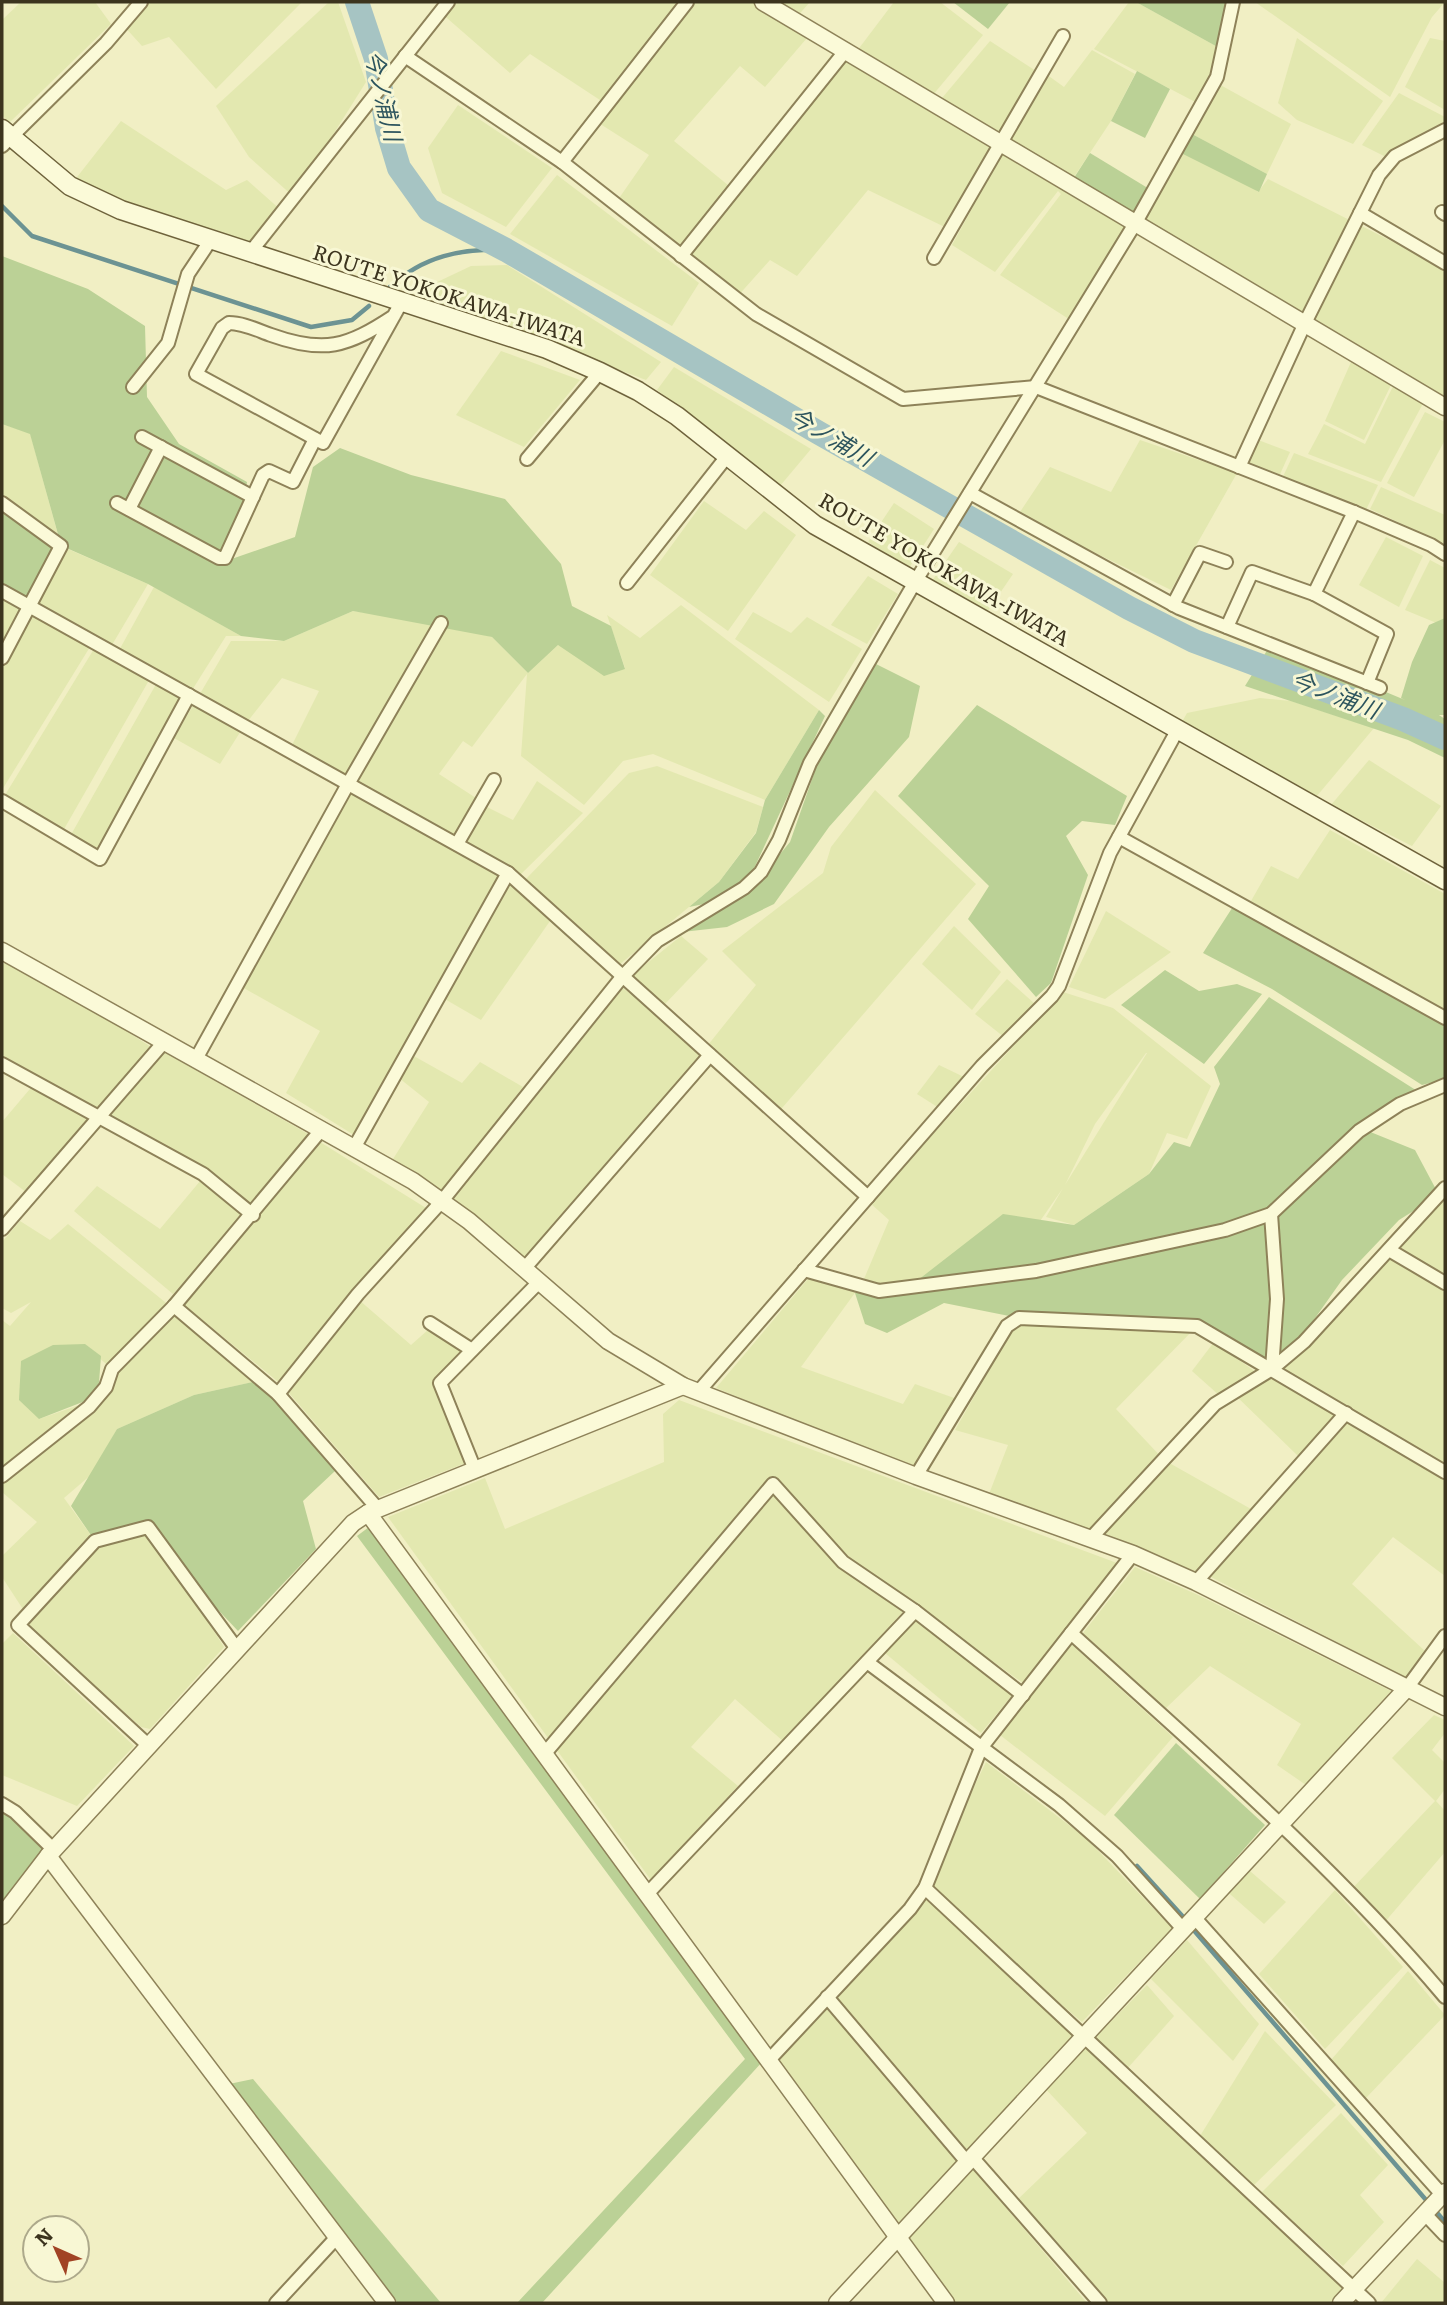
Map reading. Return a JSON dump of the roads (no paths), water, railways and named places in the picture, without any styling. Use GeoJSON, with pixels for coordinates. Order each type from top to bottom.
{"type":"FeatureCollection","features":[{"type":"Feature","properties":{"kind":"main road","name":"ROUTE YOKOKAWA-IWATA"},"geometry":{"type":"LineString","coordinates":[[4,137],[70,186],[121,211],[249,254],[397,310],[547,349],[600,372],[648,397],[815,525],[1445,880]]}},
{"type":"Feature","properties":{"kind":"street"},"geometry":{"type":"LineString","coordinates":[[4,137],[106,43],[141,2]]}},
{"type":"Feature","properties":{"kind":"street"},"geometry":{"type":"LineString","coordinates":[[249,254],[448,2]]}},
{"type":"Feature","properties":{"kind":"street"},"geometry":{"type":"LineString","coordinates":[[562,162],[687,2]]}},
{"type":"Feature","properties":{"kind":"street"},"geometry":{"type":"LineString","coordinates":[[763,2],[1445,407]]}},
{"type":"Feature","properties":{"kind":"street"},"geometry":{"type":"LineString","coordinates":[[278,1394],[358,1294],[442,1201],[622,977],[657,941],[744,888],[761,872],[779,840],[810,763],[915,582],[1136,222],[1217,77],[1233,2]]}},
{"type":"Feature","properties":{"kind":"street"},"geometry":{"type":"LineString","coordinates":[[934,258],[1063,36]]}},
{"type":"Feature","properties":{"kind":"street"},"geometry":{"type":"LineString","coordinates":[[681,256],[846,50]]}},
{"type":"Feature","properties":{"kind":"street"},"geometry":{"type":"LineString","coordinates":[[405,56],[562,162],[756,314],[903,399],[1036,387],[1354,512],[1431,545],[1445,554]]}},
{"type":"Feature","properties":{"kind":"street"},"geometry":{"type":"LineString","coordinates":[[1240,467],[1305,323],[1379,175],[1395,156],[1445,130]]}},
{"type":"Feature","properties":{"kind":"street"},"geometry":{"type":"LineString","coordinates":[[1360,214],[1445,264]]}},
{"type":"Feature","properties":{"kind":"street"},"geometry":{"type":"LineString","coordinates":[[133,387],[168,343],[188,274],[210,241]]}},
{"type":"Feature","properties":{"kind":"street"},"geometry":{"type":"LineString","coordinates":[[397,310],[323,443],[197,374],[222,328],[229,323],[237,323],[302,346],[322,348],[347,343],[397,310]]}},
{"type":"Feature","properties":{"kind":"street"},"geometry":{"type":"LineString","coordinates":[[527,459],[600,372]]}},
{"type":"Feature","properties":{"kind":"street"},"geometry":{"type":"LineString","coordinates":[[142,437],[253,497]]}},
{"type":"Feature","properties":{"kind":"street"},"geometry":{"type":"LineString","coordinates":[[161,447],[123,506],[219,558],[225,558],[263,475],[269,471],[293,482],[315,439]]}},
{"type":"Feature","properties":{"kind":"street"},"geometry":{"type":"LineString","coordinates":[[627,583],[727,455]]}},
{"type":"Feature","properties":{"kind":"street"},"geometry":{"type":"LineString","coordinates":[[970,494],[1173,605],[1380,688]]}},
{"type":"Feature","properties":{"kind":"street"},"geometry":{"type":"LineString","coordinates":[[2,503],[61,546],[2,658]]}},
{"type":"Feature","properties":{"kind":"street"},"geometry":{"type":"LineString","coordinates":[[1314,594],[1354,512]]}},
{"type":"Feature","properties":{"kind":"street"},"geometry":{"type":"LineString","coordinates":[[1173,605],[1200,553],[1226,562]]}},
{"type":"Feature","properties":{"kind":"street"},"geometry":{"type":"LineString","coordinates":[[1227,627],[1252,572],[1314,594],[1387,634],[1367,683]]}},
{"type":"Feature","properties":{"kind":"street"},"geometry":{"type":"LineString","coordinates":[[2,591],[508,873],[868,1197]]}},
{"type":"Feature","properties":{"kind":"street"},"geometry":{"type":"LineString","coordinates":[[196,1059],[440,623]]}},
{"type":"Feature","properties":{"kind":"street"},"geometry":{"type":"LineString","coordinates":[[2,802],[100,859],[189,695]]}},
{"type":"Feature","properties":{"kind":"street"},"geometry":{"type":"LineString","coordinates":[[2,1916],[51,1853],[353,1523],[373,1511],[475,1470],[691,1388],[804,1270],[982,1066],[1052,996],[1059,986],[1119,836],[1178,729]]}},
{"type":"Feature","properties":{"kind":"street"},"geometry":{"type":"LineString","coordinates":[[457,844],[494,780]]}},
{"type":"Feature","properties":{"kind":"street"},"geometry":{"type":"LineString","coordinates":[[1119,836],[1445,1018]]}},
{"type":"Feature","properties":{"kind":"street"},"geometry":{"type":"LineString","coordinates":[[354,1148],[508,873]]}},
{"type":"Feature","properties":{"kind":"street"},"geometry":{"type":"LineString","coordinates":[[4,958],[196,1059],[322,1129],[442,1201],[608,1341],[691,1388],[916,1476],[1092,1537],[1133,1554],[1196,1581],[1445,1707]]}},
{"type":"Feature","properties":{"kind":"street"},"geometry":{"type":"LineString","coordinates":[[2,1229],[164,1042]]}},
{"type":"Feature","properties":{"kind":"street"},"geometry":{"type":"LineString","coordinates":[[524,1269],[710,1055]]}},
{"type":"Feature","properties":{"kind":"street"},"geometry":{"type":"LineString","coordinates":[[2,1064],[203,1174],[253,1215]]}},
{"type":"Feature","properties":{"kind":"street"},"geometry":{"type":"LineString","coordinates":[[804,1270],[878,1291],[1036,1271],[1225,1230],[1271,1214],[1359,1131],[1400,1104],[1445,1085]]}},
{"type":"Feature","properties":{"kind":"street"},"geometry":{"type":"LineString","coordinates":[[2,1476],[89,1407],[106,1387],[112,1369],[174,1306],[253,1215],[322,1129]]}},
{"type":"Feature","properties":{"kind":"street"},"geometry":{"type":"LineString","coordinates":[[1092,1537],[1215,1404],[1272,1369],[1304,1342],[1445,1188]]}},
{"type":"Feature","properties":{"kind":"street"},"geometry":{"type":"LineString","coordinates":[[1271,1214],[1277,1300],[1272,1369]]}},
{"type":"Feature","properties":{"kind":"street"},"geometry":{"type":"LineString","coordinates":[[1388,1250],[1445,1283]]}},
{"type":"Feature","properties":{"kind":"street"},"geometry":{"type":"LineString","coordinates":[[475,1470],[440,1383],[539,1282]]}},
{"type":"Feature","properties":{"kind":"street"},"geometry":{"type":"LineString","coordinates":[[174,1306],[278,1394],[373,1511],[946,2303]]}},
{"type":"Feature","properties":{"kind":"street"},"geometry":{"type":"LineString","coordinates":[[916,1476],[1007,1325],[1020,1318],[1197,1326],[1445,1472]]}},
{"type":"Feature","properties":{"kind":"street"},"geometry":{"type":"LineString","coordinates":[[430,1323],[472,1350]]}},
{"type":"Feature","properties":{"kind":"street"},"geometry":{"type":"LineString","coordinates":[[1196,1581],[1346,1413]]}},
{"type":"Feature","properties":{"kind":"street"},"geometry":{"type":"LineString","coordinates":[[545,1752],[773,1484],[843,1562],[915,1611],[1023,1695]]}},
{"type":"Feature","properties":{"kind":"street"},"geometry":{"type":"LineString","coordinates":[[149,1746],[18,1625],[95,1541],[148,1527],[237,1649]]}},
{"type":"Feature","properties":{"kind":"street"},"geometry":{"type":"LineString","coordinates":[[769,2060],[909,1909],[925,1888],[981,1748],[1133,1554]]}},
{"type":"Feature","properties":{"kind":"street"},"geometry":{"type":"LineString","coordinates":[[648,1893],[915,1611]]}},
{"type":"Feature","properties":{"kind":"street"},"geometry":{"type":"LineString","coordinates":[[1071,1633],[1280,1824],[1387,1927],[1445,1997]]}},
{"type":"Feature","properties":{"kind":"street"},"geometry":{"type":"LineString","coordinates":[[837,2303],[1407,1688],[1445,1636]]}},
{"type":"Feature","properties":{"kind":"street"},"geometry":{"type":"LineString","coordinates":[[867,1662],[1059,1805],[1117,1856],[1189,1923],[1444,2195],[1341,2303]]}},
{"type":"Feature","properties":{"kind":"street"},"geometry":{"type":"LineString","coordinates":[[2,1804],[15,1812],[51,1853],[387,2303]]}},
{"type":"Feature","properties":{"kind":"street"},"geometry":{"type":"LineString","coordinates":[[925,1888],[1369,2303]]}},
{"type":"Feature","properties":{"kind":"street"},"geometry":{"type":"LineString","coordinates":[[827,1997],[1100,2303]]}},
{"type":"Feature","properties":{"kind":"street"},"geometry":{"type":"LineString","coordinates":[[1425,2214],[1445,2235]]}},
{"type":"Feature","properties":{"kind":"street"},"geometry":{"type":"LineString","coordinates":[[276,2303],[337,2237]]}},
{"type":"Feature","properties":{"kind":"waterway","name":"今ノ浦川"},"geometry":{"type":"LineString","coordinates":[[357,2],[376,59],[387,128],[399,168],[429,210],[506,250],[819,433],[1129,608],[1194,641],[1403,719],[1445,738]]}},
{"type":"Feature","properties":{"kind":"waterway"},"geometry":{"type":"LineString","coordinates":[[2,206],[32,236],[311,327],[352,320],[369,306]]}},
{"type":"Feature","properties":{"kind":"waterway"},"geometry":{"type":"LineString","coordinates":[[390,287],[416,268],[444,256],[506,250]]}},
{"type":"Feature","properties":{"kind":"waterway"},"geometry":{"type":"LineString","coordinates":[[1137,1866],[1186,1920]]}},
{"type":"Feature","properties":{"kind":"waterway"},"geometry":{"type":"LineString","coordinates":[[1191,1927],[1445,2222]]}}]}
